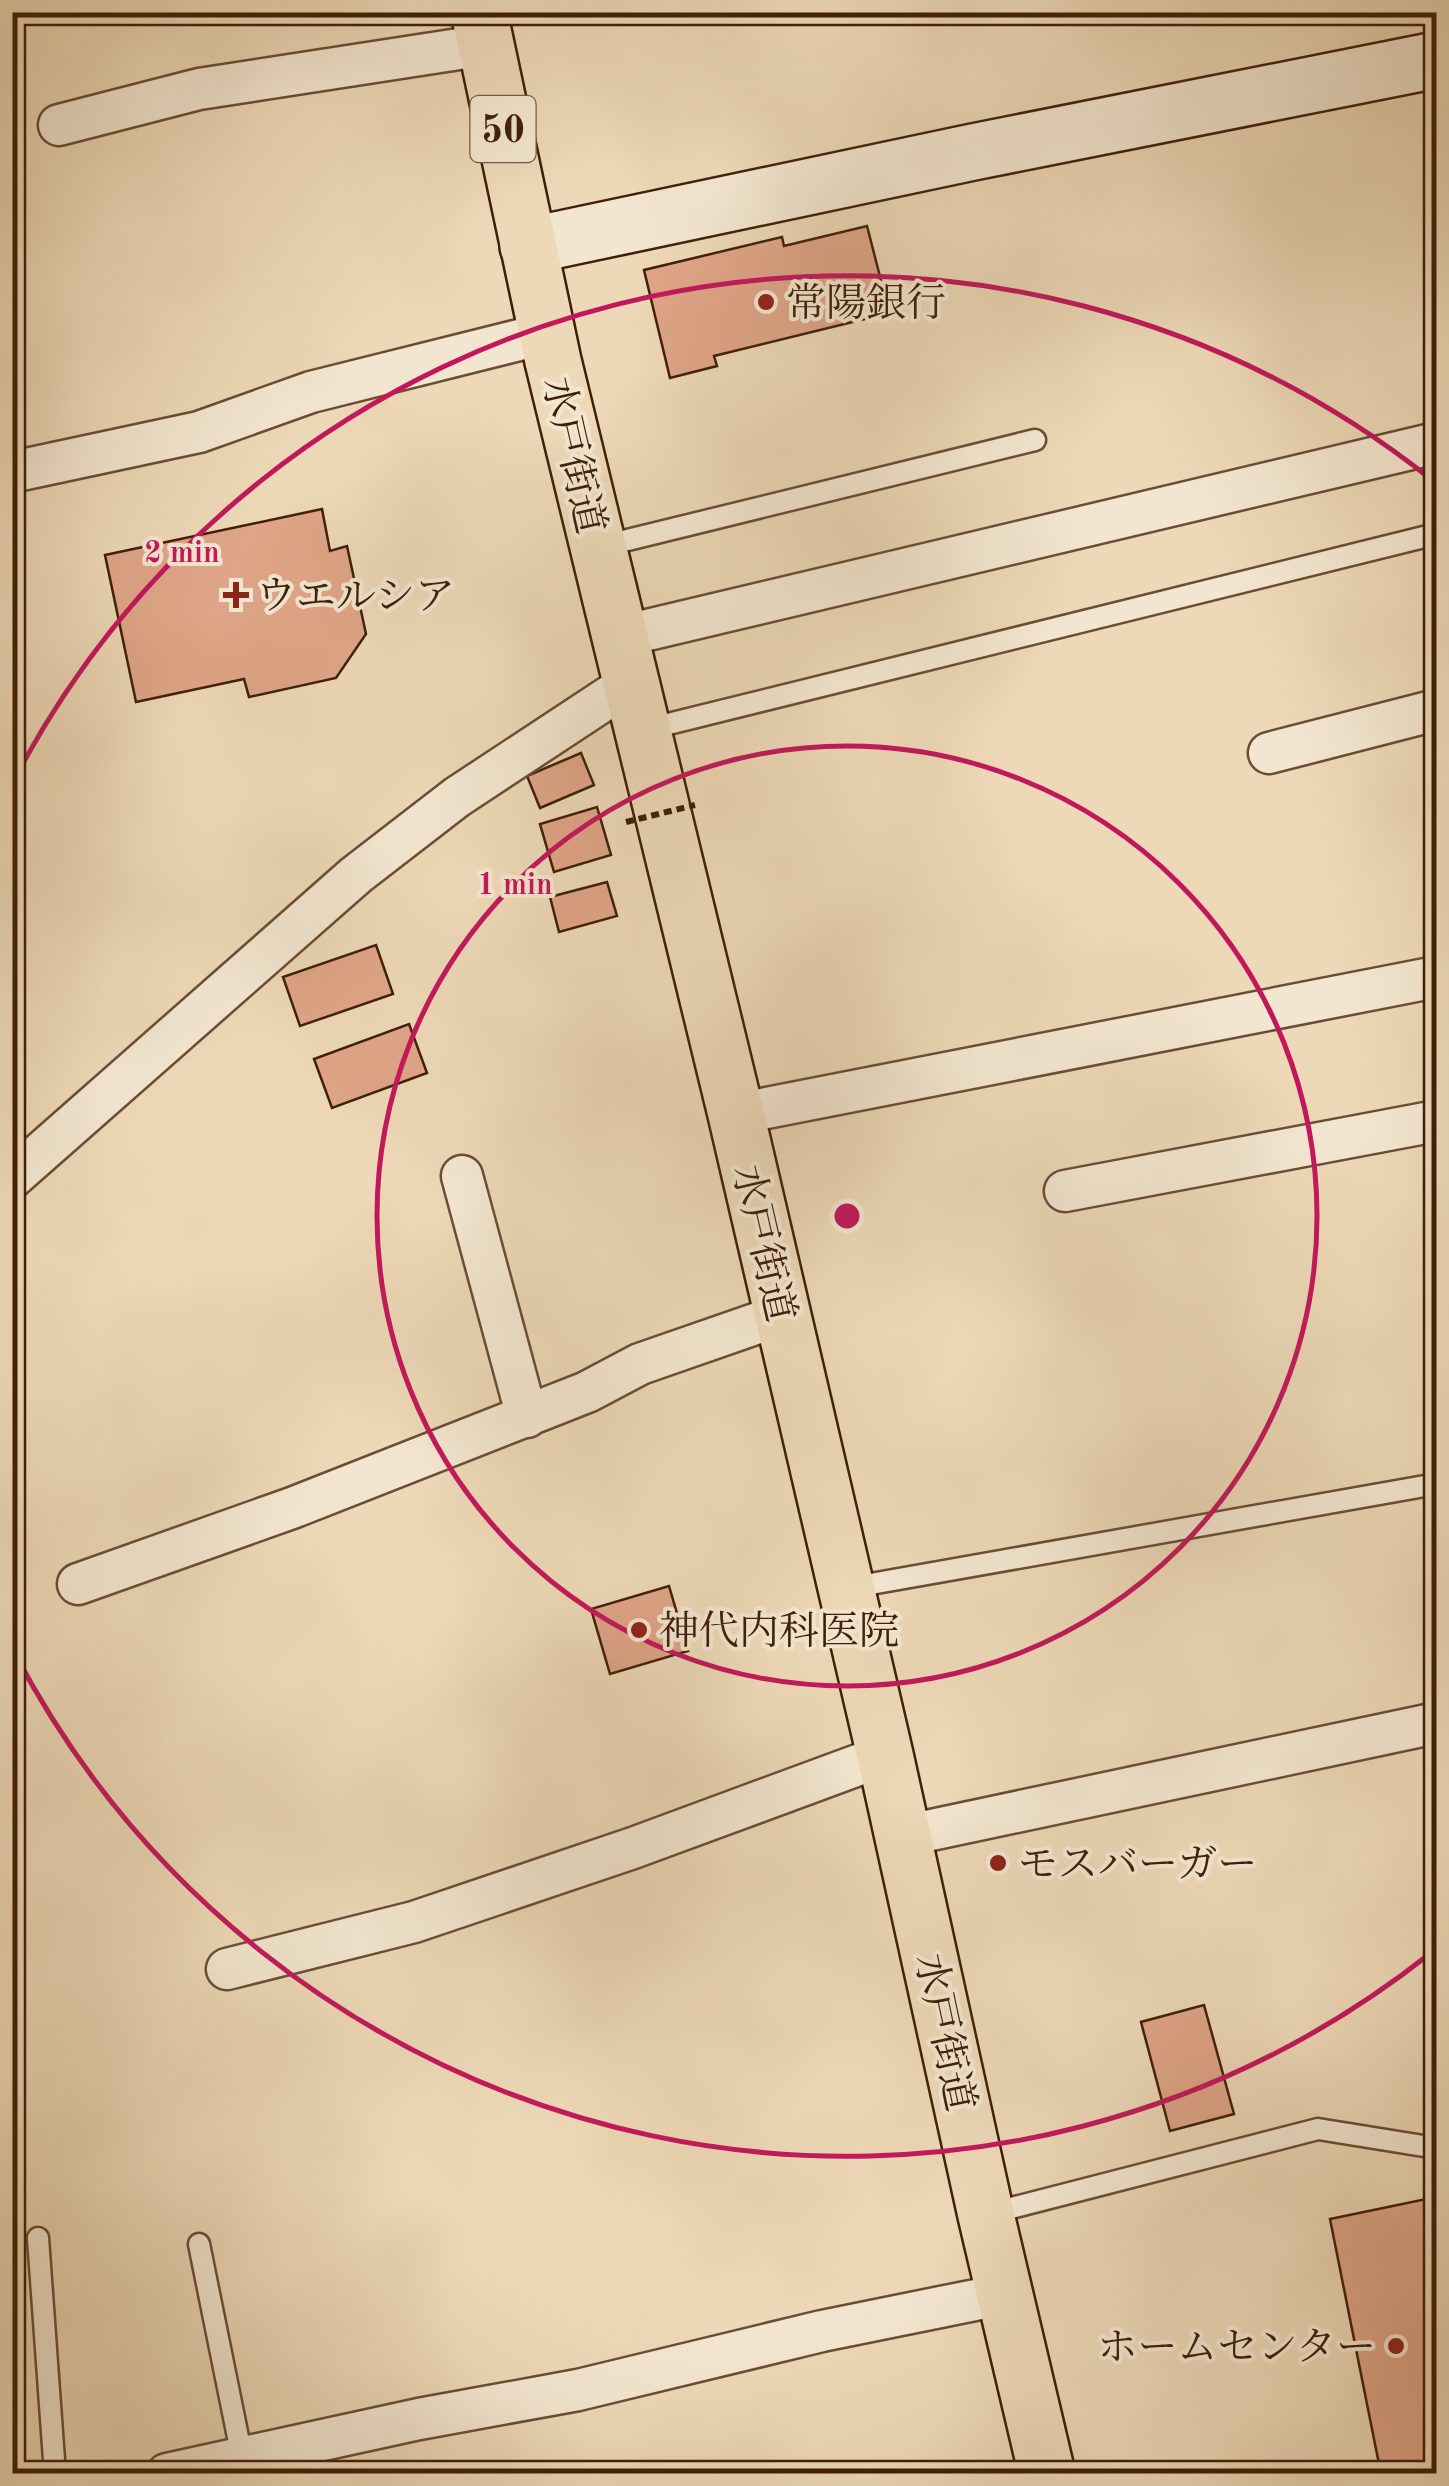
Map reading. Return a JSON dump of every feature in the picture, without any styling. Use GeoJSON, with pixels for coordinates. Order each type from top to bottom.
{"type":"FeatureCollection","features":[{"type":"Feature","properties":{"kind":"main road","name":"水戸街道"},"geometry":{"type":"LineString","coordinates":[[482,29],[547,333],[736,1114],[1048,2474]]}},
{"type":"Feature","properties":{"kind":"street"},"geometry":{"type":"LineString","coordinates":[[59,124],[198,89],[482,29]]}},
{"type":"Feature","properties":{"kind":"street"},"geometry":{"type":"LineString","coordinates":[[528,246],[1436,60]]}},
{"type":"Feature","properties":{"kind":"street"},"geometry":{"type":"LineString","coordinates":[[12,472],[199,432],[311,392],[547,333]]}},
{"type":"Feature","properties":{"kind":"street"},"geometry":{"type":"LineString","coordinates":[[12,1178],[356,874],[457,797],[630,683],[1436,444]]}},
{"type":"Feature","properties":{"kind":"street"},"geometry":{"type":"LineString","coordinates":[[1269,753],[1436,710]]}},
{"type":"Feature","properties":{"kind":"street"},"geometry":{"type":"LineString","coordinates":[[736,1114],[1436,977]]}},
{"type":"Feature","properties":{"kind":"street"},"geometry":{"type":"LineString","coordinates":[[1065,1190],[1436,1121]]}},
{"type":"Feature","properties":{"kind":"street"},"geometry":{"type":"LineString","coordinates":[[462,1176],[527,1417]]}},
{"type":"Feature","properties":{"kind":"street"},"geometry":{"type":"LineString","coordinates":[[78,1584],[292,1508],[527,1417],[640,1364],[781,1316]]}},
{"type":"Feature","properties":{"kind":"street"},"geometry":{"type":"LineString","coordinates":[[902,1836],[1436,1724]]}},
{"type":"Feature","properties":{"kind":"street"},"geometry":{"type":"LineString","coordinates":[[226,1969],[414,1922],[633,1848],[885,1755]]}},
{"type":"Feature","properties":{"kind":"street"},"geometry":{"type":"LineString","coordinates":[[167,2474],[578,2390],[822,2331],[1005,2294]]}},
{"type":"Feature","properties":{"kind":"lane"},"geometry":{"type":"LineString","coordinates":[[597,548],[1036,440]]}},
{"type":"Feature","properties":{"kind":"lane"},"geometry":{"type":"LineString","coordinates":[[630,683],[1436,534]]}},
{"type":"Feature","properties":{"kind":"lane"},"geometry":{"type":"LineString","coordinates":[[846,1589],[1436,1484]]}},
{"type":"Feature","properties":{"kind":"lane"},"geometry":{"type":"LineString","coordinates":[[986,2214],[1318,2129],[1436,2148]]}},
{"type":"Feature","properties":{"kind":"lane"},"geometry":{"type":"LineString","coordinates":[[38,2238],[55,2474]]}},
{"type":"Feature","properties":{"kind":"lane"},"geometry":{"type":"LineString","coordinates":[[200,2244],[242,2457]]}},
{"type":"Feature","properties":{"kind":"path"},"geometry":{"type":"LineString","coordinates":[[626,822],[695,804]]}},
{"type":"Feature","properties":{"kind":"building","name":"常陽銀行"},"geometry":{"type":"Polygon","coordinates":[[[867,226],[886,300],[874,303],[877,316],[714,356],[717,366],[670,378],[644,270],[782,237],[784,246],[867,226]]]}},
{"type":"Feature","properties":{"kind":"building","name":"ウエルシア"},"geometry":{"type":"Polygon","coordinates":[[[322,509],[330,551],[347,546],[366,634],[336,678],[249,697],[244,679],[136,702],[105,555],[322,509]]]}},
{"type":"Feature","properties":{"kind":"building"},"geometry":{"type":"Polygon","coordinates":[[[581,753],[594,785],[540,808],[527,776],[581,753]]]}},
{"type":"Feature","properties":{"kind":"building"},"geometry":{"type":"Polygon","coordinates":[[[597,807],[611,855],[554,872],[540,824],[597,807]]]}},
{"type":"Feature","properties":{"kind":"building"},"geometry":{"type":"Polygon","coordinates":[[[607,882],[617,916],[559,932],[550,897],[607,882]]]}},
{"type":"Feature","properties":{"kind":"building"},"geometry":{"type":"Polygon","coordinates":[[[376,945],[393,994],[300,1026],[283,977],[376,945]]]}},
{"type":"Feature","properties":{"kind":"building"},"geometry":{"type":"Polygon","coordinates":[[[409,1024],[427,1073],[332,1108],[314,1059],[409,1024]]]}},
{"type":"Feature","properties":{"kind":"building","name":"神代内科医院"},"geometry":{"type":"Polygon","coordinates":[[[669,1586],[688,1651],[610,1674],[591,1609],[669,1586]]]}},
{"type":"Feature","properties":{"kind":"building"},"geometry":{"type":"Polygon","coordinates":[[[1204,2005],[1234,2114],[1170,2131],[1141,2022],[1204,2005]]]}},
{"type":"Feature","properties":{"kind":"building","name":"ホームセンター"},"geometry":{"type":"Polygon","coordinates":[[[1436,2197],[1436,2474],[1381,2474],[1330,2219],[1436,2197]]]}},
{"type":"Feature","properties":{"kind":"place","name":"常陽銀行"},"geometry":{"type":"Point","coordinates":[766,302]}},
{"type":"Feature","properties":{"kind":"place","name":"ウエルシア"},"geometry":{"type":"Point","coordinates":[236,595]}},
{"type":"Feature","properties":{"kind":"place","name":"神代内科医院"},"geometry":{"type":"Point","coordinates":[639,1630]}},
{"type":"Feature","properties":{"kind":"place","name":"モスバーガー"},"geometry":{"type":"Point","coordinates":[998,1863]}},
{"type":"Feature","properties":{"kind":"place","name":"ホームセンター"},"geometry":{"type":"Point","coordinates":[1396,2346]}}]}
